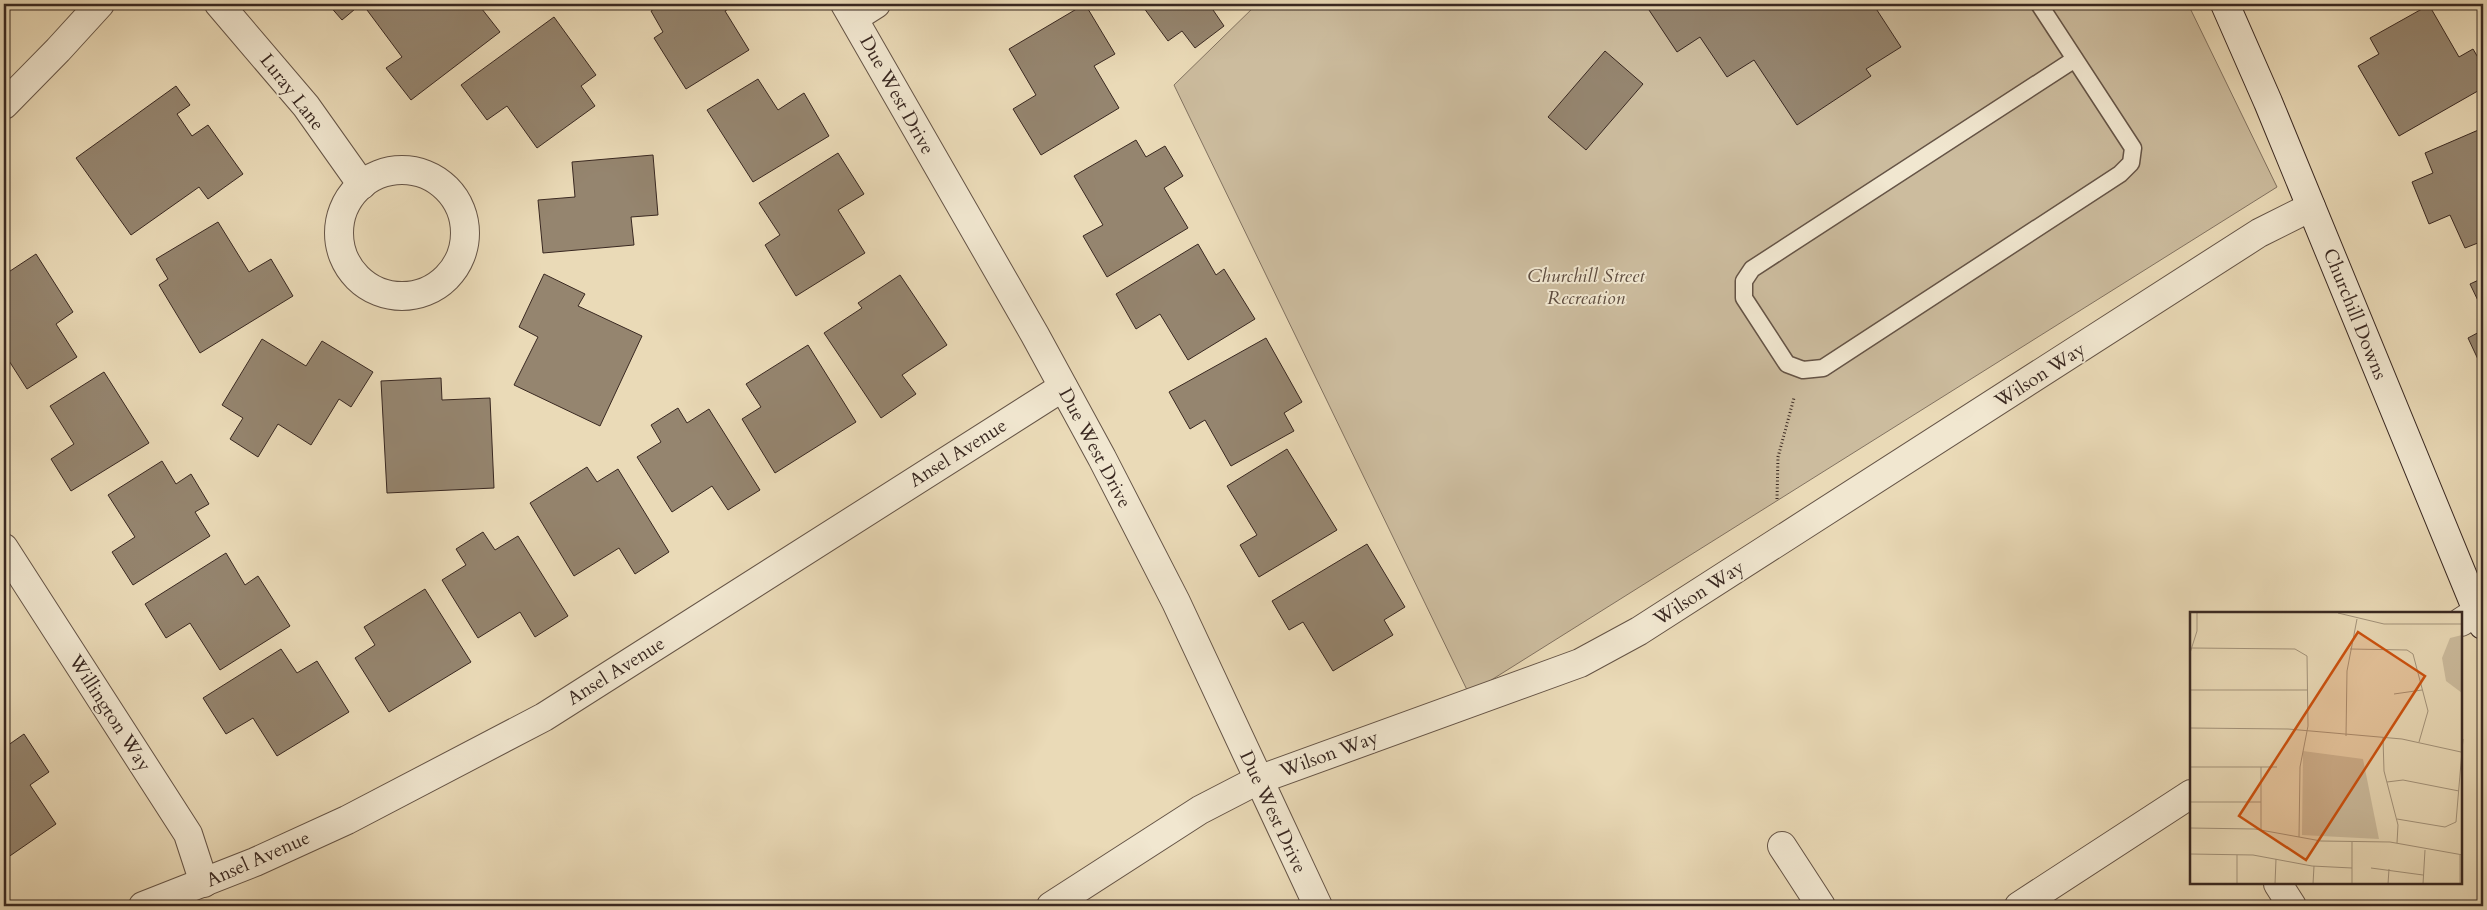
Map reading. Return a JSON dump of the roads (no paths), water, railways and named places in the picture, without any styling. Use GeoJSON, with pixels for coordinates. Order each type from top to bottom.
{"type":"FeatureCollection","features":[{"type":"Feature","properties":{"kind":"street"},"geometry":{"type":"LineString","coordinates":[[4,105],[100,4]]}},
{"type":"Feature","properties":{"kind":"street","name":"Luray Lane"},"geometry":{"type":"LineString","coordinates":[[218,4],[306,106],[362,185]]}},
{"type":"Feature","properties":{"kind":"street","name":"Churchill Downs"},"geometry":{"type":"LineString","coordinates":[[2225,4],[2311,207],[2474,619]]}},
{"type":"Feature","properties":{"kind":"street","name":"Due West Drive"},"geometry":{"type":"LineString","coordinates":[[858,8],[1063,387],[1176,602],[1318,906]]}},
{"type":"Feature","properties":{"kind":"street"},"geometry":{"type":"LineString","coordinates":[[398,170],[418,173],[436,180],[451,194],[461,211],[463,220],[465,230],[463,250],[455,268],[442,282],[423,293],[402,297],[380,292],[361,282],[348,264],[340,244],[340,222],[348,201],[362,185],[379,174],[398,170]]}},
{"type":"Feature","properties":{"kind":"street","name":"Wilson Way"},"geometry":{"type":"LineString","coordinates":[[1051,906],[1200,810],[1258,780],[1580,663],[1639,631],[2259,233],[2311,207]]}},
{"type":"Feature","properties":{"kind":"street","name":"Ansel Avenue"},"geometry":{"type":"LineString","coordinates":[[143,906],[204,883],[347,820],[544,717],[1063,387]]}},
{"type":"Feature","properties":{"kind":"street","name":"Willington Way"},"geometry":{"type":"LineString","coordinates":[[4,548],[188,834],[204,883]]}},
{"type":"Feature","properties":{"kind":"street"},"geometry":{"type":"LineString","coordinates":[[2019,906],[2190,795]]}},
{"type":"Feature","properties":{"kind":"street"},"geometry":{"type":"LineString","coordinates":[[1782,846],[1821,906]]}},
{"type":"Feature","properties":{"kind":"street"},"geometry":{"type":"LineString","coordinates":[[2279,885],[2292,906]]}},
{"type":"Feature","properties":{"kind":"lane"},"geometry":{"type":"LineString","coordinates":[[2039,4],[2075,59],[2133,148],[2130,164],[2120,174],[1823,368],[1803,370],[1787,364],[1744,298],[1744,281],[1752,269],[2075,59]]}},
{"type":"Feature","properties":{"kind":"park label","name":"Churchill Street Recreation"},"geometry":{"type":"Point","coordinates":[1586,287]}}]}
